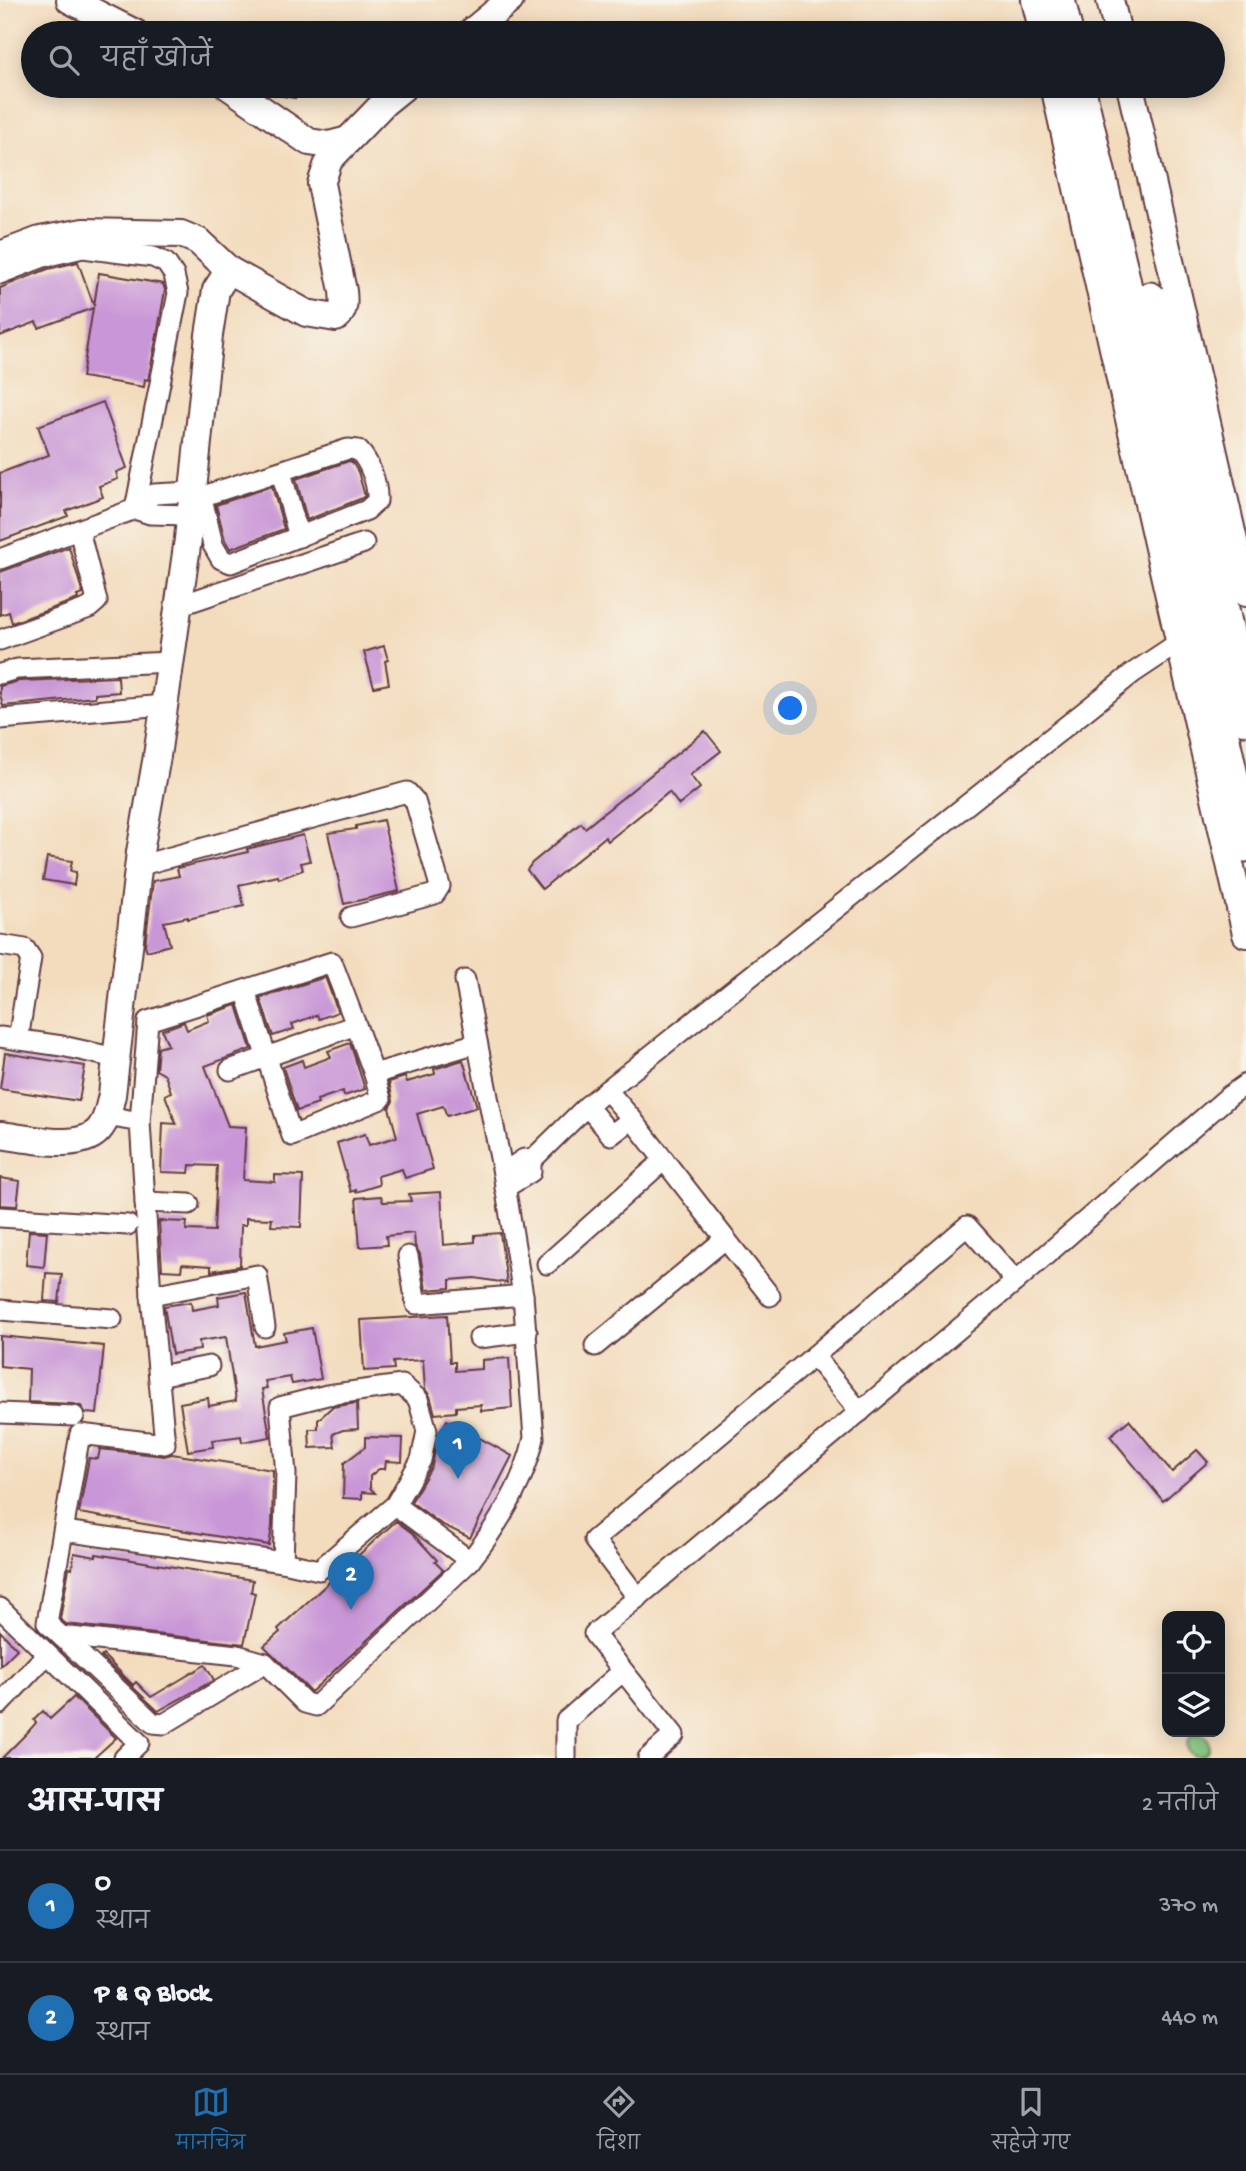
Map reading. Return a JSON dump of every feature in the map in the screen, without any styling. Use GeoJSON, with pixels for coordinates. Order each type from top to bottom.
{"type":"FeatureCollection","features":[{"type":"Feature","properties":{"kind":"highway"},"geometry":{"type":"LineString","coordinates":[[1058,0],[1063,21]]}},
{"type":"Feature","properties":{"kind":"highway"},"geometry":{"type":"LineString","coordinates":[[1081,0],[1085,21]]}},
{"type":"Feature","properties":{"kind":"highway"},"geometry":{"type":"LineString","coordinates":[[1081,98],[1129,305],[1246,845]]}},
{"type":"Feature","properties":{"kind":"highway"},"geometry":{"type":"LineString","coordinates":[[1101,98],[1186,446],[1246,718]]}},
{"type":"Feature","properties":{"kind":"street"},"geometry":{"type":"LineString","coordinates":[[70,0],[111,21]]}},
{"type":"Feature","properties":{"kind":"street"},"geometry":{"type":"LineString","coordinates":[[485,21],[510,0]]}},
{"type":"Feature","properties":{"kind":"street"},"geometry":{"type":"LineString","coordinates":[[1035,0],[1040,21]]}},
{"type":"Feature","properties":{"kind":"street"},"geometry":{"type":"LineString","coordinates":[[1110,0],[1115,21]]}},
{"type":"Feature","properties":{"kind":"street"},"geometry":{"type":"LineString","coordinates":[[245,98],[309,142],[329,145],[348,140]]}},
{"type":"Feature","properties":{"kind":"street"},"geometry":{"type":"LineString","coordinates":[[0,255],[40,240],[83,232],[181,234],[198,241],[229,270],[306,313],[336,318],[340,316],[344,304],[343,291],[321,184],[329,160],[390,98]]}},
{"type":"Feature","properties":{"kind":"street"},"geometry":{"type":"LineString","coordinates":[[1058,98],[1178,643],[1246,934]]}},
{"type":"Feature","properties":{"kind":"street"},"geometry":{"type":"LineString","coordinates":[[1133,98],[1246,593]]}},
{"type":"Feature","properties":{"kind":"street"},"geometry":{"type":"LineString","coordinates":[[0,274],[44,257],[83,248],[153,257],[166,263],[174,275],[178,293],[135,509]]}},
{"type":"Feature","properties":{"kind":"street"},"geometry":{"type":"LineString","coordinates":[[0,1135],[77,1142],[96,1134],[107,1116],[138,866],[194,501],[216,290],[229,270]]}},
{"type":"Feature","properties":{"kind":"street"},"geometry":{"type":"LineString","coordinates":[[0,559],[135,509],[149,514],[348,449],[358,450],[365,457],[377,491],[377,501],[367,510],[231,562],[221,559],[194,501]]}},
{"type":"Feature","properties":{"kind":"street"},"geometry":{"type":"LineString","coordinates":[[281,472],[299,537]]}},
{"type":"Feature","properties":{"kind":"street"},"geometry":{"type":"LineString","coordinates":[[0,640],[89,608],[97,601],[79,530]]}},
{"type":"Feature","properties":{"kind":"street"},"geometry":{"type":"LineString","coordinates":[[178,606],[364,544]]}},
{"type":"Feature","properties":{"kind":"street"},"geometry":{"type":"LineString","coordinates":[[504,1181],[531,1172],[531,1161],[587,1106],[1133,673],[1178,643]]}},
{"type":"Feature","properties":{"kind":"street"},"geometry":{"type":"LineString","coordinates":[[0,674],[17,669],[170,662]]}},
{"type":"Feature","properties":{"kind":"street"},"geometry":{"type":"LineString","coordinates":[[0,719],[164,705]]}},
{"type":"Feature","properties":{"kind":"street"},"geometry":{"type":"LineString","coordinates":[[138,866],[407,792],[415,801],[440,886],[438,891],[351,916]]}},
{"type":"Feature","properties":{"kind":"street"},"geometry":{"type":"LineString","coordinates":[[0,945],[25,948],[32,958],[9,1038],[116,1058]]}},
{"type":"Feature","properties":{"kind":"street"},"geometry":{"type":"LineString","coordinates":[[245,990],[292,1136],[381,1099],[332,962],[148,1021],[140,1122],[165,1444],[80,1434],[47,1623],[153,1723],[164,1724],[265,1663]]}},
{"type":"Feature","properties":{"kind":"street"},"geometry":{"type":"LineString","coordinates":[[61,1636],[237,1655],[265,1663],[306,1703],[316,1706],[470,1561],[494,1530],[512,1498],[534,1438],[523,1294],[465,980]]}},
{"type":"Feature","properties":{"kind":"street"},"geometry":{"type":"LineString","coordinates":[[230,1070],[356,1025]]}},
{"type":"Feature","properties":{"kind":"street"},"geometry":{"type":"LineString","coordinates":[[374,1074],[477,1043]]}},
{"type":"Feature","properties":{"kind":"street"},"geometry":{"type":"LineString","coordinates":[[648,1758],[674,1735],[594,1634],[1016,1281],[1246,1084]]}},
{"type":"Feature","properties":{"kind":"street"},"geometry":{"type":"LineString","coordinates":[[607,1090],[770,1296]]}},
{"type":"Feature","properties":{"kind":"street"},"geometry":{"type":"LineString","coordinates":[[587,1106],[611,1135],[632,1119]]}},
{"type":"Feature","properties":{"kind":"street"},"geometry":{"type":"LineString","coordinates":[[107,1116],[140,1122]]}},
{"type":"Feature","properties":{"kind":"street"},"geometry":{"type":"LineString","coordinates":[[547,1264],[664,1160]]}},
{"type":"Feature","properties":{"kind":"street"},"geometry":{"type":"LineString","coordinates":[[145,1202],[189,1204]]}},
{"type":"Feature","properties":{"kind":"street"},"geometry":{"type":"LineString","coordinates":[[0,1217],[128,1225]]}},
{"type":"Feature","properties":{"kind":"street"},"geometry":{"type":"LineString","coordinates":[[638,1598],[594,1540],[967,1226],[1016,1281]]}},
{"type":"Feature","properties":{"kind":"street"},"geometry":{"type":"LineString","coordinates":[[595,1346],[725,1239]]}},
{"type":"Feature","properties":{"kind":"street"},"geometry":{"type":"LineString","coordinates":[[408,1256],[416,1304],[523,1294]]}},
{"type":"Feature","properties":{"kind":"street"},"geometry":{"type":"LineString","coordinates":[[152,1295],[257,1275],[265,1327]]}},
{"type":"Feature","properties":{"kind":"street"},"geometry":{"type":"LineString","coordinates":[[0,1310],[112,1319]]}},
{"type":"Feature","properties":{"kind":"street"},"geometry":{"type":"LineString","coordinates":[[479,1338],[527,1332]]}},
{"type":"Feature","properties":{"kind":"street"},"geometry":{"type":"LineString","coordinates":[[814,1356],[860,1412]]}},
{"type":"Feature","properties":{"kind":"street"},"geometry":{"type":"LineString","coordinates":[[159,1376],[209,1366]]}},
{"type":"Feature","properties":{"kind":"street"},"geometry":{"type":"LineString","coordinates":[[64,1531],[283,1562],[318,1570],[395,1505],[421,1460],[427,1430],[418,1399],[402,1385],[327,1395],[280,1406],[286,1474],[283,1562]]}},
{"type":"Feature","properties":{"kind":"street"},"geometry":{"type":"LineString","coordinates":[[0,1413],[74,1416]]}},
{"type":"Feature","properties":{"kind":"street"},"geometry":{"type":"LineString","coordinates":[[395,1505],[470,1561]]}},
{"type":"Feature","properties":{"kind":"street"},"geometry":{"type":"LineString","coordinates":[[0,1608],[139,1743],[124,1758]]}},
{"type":"Feature","properties":{"kind":"street"},"geometry":{"type":"LineString","coordinates":[[0,1704],[47,1654]]}},
{"type":"Feature","properties":{"kind":"street"},"geometry":{"type":"LineString","coordinates":[[566,1758],[566,1721],[624,1671]]}},
{"type":"Feature","properties":{"kind":"green space"},"geometry":{"type":"Polygon","coordinates":[[[1190,1737],[1206,1737],[1206,1753],[1198,1756],[1190,1753],[1187,1745],[1190,1737]]]}},
{"type":"Feature","properties":{"kind":"building"},"geometry":{"type":"Polygon","coordinates":[[[78,262],[94,306],[99,273],[163,284],[165,290],[158,330],[148,380],[145,379],[144,387],[82,377],[93,308],[39,328],[36,322],[0,336],[0,288],[48,269],[78,262]]]}},
{"type":"Feature","properties":{"kind":"building"},"geometry":{"type":"Polygon","coordinates":[[[103,402],[127,468],[116,472],[118,479],[99,486],[103,497],[66,511],[68,516],[0,541],[0,473],[49,455],[38,426],[103,402]]]}},
{"type":"Feature","properties":{"kind":"building"},"geometry":{"type":"Polygon","coordinates":[[[349,461],[358,472],[365,496],[307,520],[296,479],[349,461]]]}},
{"type":"Feature","properties":{"kind":"building"},"geometry":{"type":"Polygon","coordinates":[[[272,486],[284,529],[230,549],[216,505],[272,486]]]}},
{"type":"Feature","properties":{"kind":"building"},"geometry":{"type":"Polygon","coordinates":[[[69,547],[83,594],[77,596],[78,599],[12,623],[9,612],[0,615],[0,572],[69,547]]]}},
{"type":"Feature","properties":{"kind":"building"},"geometry":{"type":"Polygon","coordinates":[[[384,646],[388,660],[385,661],[389,684],[374,687],[364,652],[384,646]]]}},
{"type":"Feature","properties":{"kind":"building"},"geometry":{"type":"Polygon","coordinates":[[[118,677],[119,692],[95,694],[95,697],[3,706],[0,694],[0,686],[19,681],[118,677]]]}},
{"type":"Feature","properties":{"kind":"building"},"geometry":{"type":"Polygon","coordinates":[[[705,731],[721,751],[690,775],[700,788],[679,805],[669,792],[608,841],[605,837],[542,889],[527,870],[532,863],[581,823],[585,828],[705,731]]]}},
{"type":"Feature","properties":{"kind":"building"},"geometry":{"type":"Polygon","coordinates":[[[383,820],[399,891],[344,904],[328,833],[356,829],[356,826],[383,820]]]}},
{"type":"Feature","properties":{"kind":"building"},"geometry":{"type":"Polygon","coordinates":[[[303,835],[310,861],[301,863],[303,870],[279,879],[278,876],[239,885],[244,906],[164,922],[170,945],[147,951],[145,945],[153,881],[179,876],[177,868],[248,852],[247,849],[303,835]]]}},
{"type":"Feature","properties":{"kind":"building"},"geometry":{"type":"Polygon","coordinates":[[[47,857],[72,861],[70,871],[76,872],[74,885],[43,880],[47,857]]]}},
{"type":"Feature","properties":{"kind":"building"},"geometry":{"type":"Polygon","coordinates":[[[325,977],[338,1012],[319,1019],[317,1015],[292,1024],[294,1029],[273,1036],[260,998],[325,977]]]}},
{"type":"Feature","properties":{"kind":"building"},"geometry":{"type":"Polygon","coordinates":[[[237,1005],[251,1049],[205,1066],[228,1126],[246,1127],[243,1180],[275,1182],[275,1175],[303,1176],[301,1227],[271,1226],[272,1219],[246,1218],[246,1225],[241,1225],[240,1266],[211,1271],[211,1266],[182,1264],[181,1271],[162,1270],[159,1221],[187,1222],[186,1230],[214,1231],[217,1166],[190,1165],[189,1173],[161,1172],[163,1123],[176,1124],[165,1095],[171,1092],[165,1075],[156,1070],[158,1048],[168,1045],[162,1030],[184,1022],[187,1030],[209,1021],[207,1015],[237,1005]]]}},
{"type":"Feature","properties":{"kind":"building"},"geometry":{"type":"Polygon","coordinates":[[[350,1043],[365,1089],[344,1096],[343,1091],[317,1100],[318,1104],[297,1111],[283,1067],[302,1060],[304,1067],[331,1057],[328,1051],[350,1043]]]}},
{"type":"Feature","properties":{"kind":"building"},"geometry":{"type":"Polygon","coordinates":[[[5,1053],[85,1066],[79,1101],[0,1089],[5,1053]]]}},
{"type":"Feature","properties":{"kind":"building"},"geometry":{"type":"Polygon","coordinates":[[[463,1060],[477,1107],[447,1116],[443,1106],[417,1114],[433,1169],[405,1178],[402,1169],[378,1176],[379,1185],[351,1192],[337,1143],[365,1134],[369,1145],[397,1137],[389,1108],[393,1101],[389,1082],[405,1077],[407,1082],[435,1074],[434,1069],[463,1060]]]}},
{"type":"Feature","properties":{"kind":"building"},"geometry":{"type":"Polygon","coordinates":[[[0,1178],[20,1181],[17,1206],[0,1205],[0,1178]]]}},
{"type":"Feature","properties":{"kind":"building"},"geometry":{"type":"Polygon","coordinates":[[[441,1192],[444,1245],[475,1242],[475,1235],[500,1233],[507,1283],[475,1278],[450,1280],[450,1288],[426,1290],[414,1233],[386,1236],[387,1245],[360,1247],[356,1198],[381,1196],[383,1202],[411,1201],[409,1194],[441,1192]]]}},
{"type":"Feature","properties":{"kind":"building"},"geometry":{"type":"Polygon","coordinates":[[[29,1231],[47,1232],[44,1267],[26,1265],[29,1231]]]}},
{"type":"Feature","properties":{"kind":"building"},"geometry":{"type":"Polygon","coordinates":[[[46,1273],[62,1274],[59,1302],[44,1301],[46,1273]]]}},
{"type":"Feature","properties":{"kind":"building"},"geometry":{"type":"Polygon","coordinates":[[[246,1292],[255,1346],[286,1340],[284,1333],[312,1328],[321,1379],[292,1384],[290,1377],[265,1381],[267,1388],[262,1389],[270,1437],[242,1442],[241,1436],[212,1440],[213,1447],[188,1451],[180,1403],[208,1398],[209,1406],[236,1401],[226,1337],[199,1341],[200,1350],[172,1354],[164,1306],[191,1302],[192,1310],[219,1305],[218,1297],[246,1292]]]}},
{"type":"Feature","properties":{"kind":"building"},"geometry":{"type":"Polygon","coordinates":[[[447,1315],[450,1362],[455,1362],[455,1371],[482,1369],[482,1360],[509,1358],[512,1408],[481,1411],[481,1405],[456,1407],[456,1412],[435,1414],[425,1389],[423,1360],[393,1362],[394,1369],[364,1371],[361,1320],[447,1315]]]}},
{"type":"Feature","properties":{"kind":"building"},"geometry":{"type":"Polygon","coordinates":[[[0,1336],[104,1346],[97,1414],[86,1413],[81,1406],[74,1404],[28,1402],[29,1369],[0,1366],[0,1336]]]}},
{"type":"Feature","properties":{"kind":"building"},"geometry":{"type":"Polygon","coordinates":[[[357,1403],[358,1429],[333,1434],[335,1447],[310,1448],[309,1429],[318,1429],[318,1420],[332,1407],[357,1403]]]}},
{"type":"Feature","properties":{"kind":"building"},"geometry":{"type":"Polygon","coordinates":[[[447,1420],[512,1456],[470,1538],[441,1524],[411,1502],[432,1466],[438,1436],[447,1420]]]}},
{"type":"Feature","properties":{"kind":"building"},"geometry":{"type":"Polygon","coordinates":[[[1129,1420],[1172,1472],[1197,1450],[1208,1462],[1163,1501],[1110,1436],[1129,1420]]]}},
{"type":"Feature","properties":{"kind":"building"},"geometry":{"type":"Polygon","coordinates":[[[365,1437],[403,1438],[402,1462],[386,1461],[385,1469],[379,1469],[370,1476],[370,1488],[375,1493],[362,1492],[362,1499],[343,1498],[344,1463],[365,1447],[365,1437]]]}},
{"type":"Feature","properties":{"kind":"building"},"geometry":{"type":"Polygon","coordinates":[[[100,1449],[164,1456],[172,1454],[273,1470],[269,1545],[79,1513],[89,1458],[98,1459],[100,1449]]]}},
{"type":"Feature","properties":{"kind":"building"},"geometry":{"type":"Polygon","coordinates":[[[396,1521],[412,1533],[443,1570],[311,1692],[264,1646],[280,1632],[278,1629],[396,1521]]]}},
{"type":"Feature","properties":{"kind":"building"},"geometry":{"type":"Polygon","coordinates":[[[74,1553],[96,1557],[96,1554],[253,1580],[251,1592],[255,1593],[244,1644],[66,1624],[60,1619],[74,1553]]]}},
{"type":"Feature","properties":{"kind":"building"},"geometry":{"type":"Polygon","coordinates":[[[0,1631],[17,1649],[0,1666],[0,1631]]]}},
{"type":"Feature","properties":{"kind":"building"},"geometry":{"type":"Polygon","coordinates":[[[103,1655],[133,1685],[136,1682],[151,1697],[205,1665],[214,1680],[158,1711],[101,1657],[103,1655]]]}},
{"type":"Feature","properties":{"kind":"building"},"geometry":{"type":"Polygon","coordinates":[[[74,1697],[116,1738],[94,1758],[2,1758],[36,1723],[34,1720],[43,1711],[50,1719],[74,1697]]]}},
{"type":"Feature","properties":{"kind":"place","name":"O"},"geometry":{"type":"Point","coordinates":[458,1479]}},
{"type":"Feature","properties":{"kind":"place","name":"P & Q Block"},"geometry":{"type":"Point","coordinates":[351,1610]}}]}
